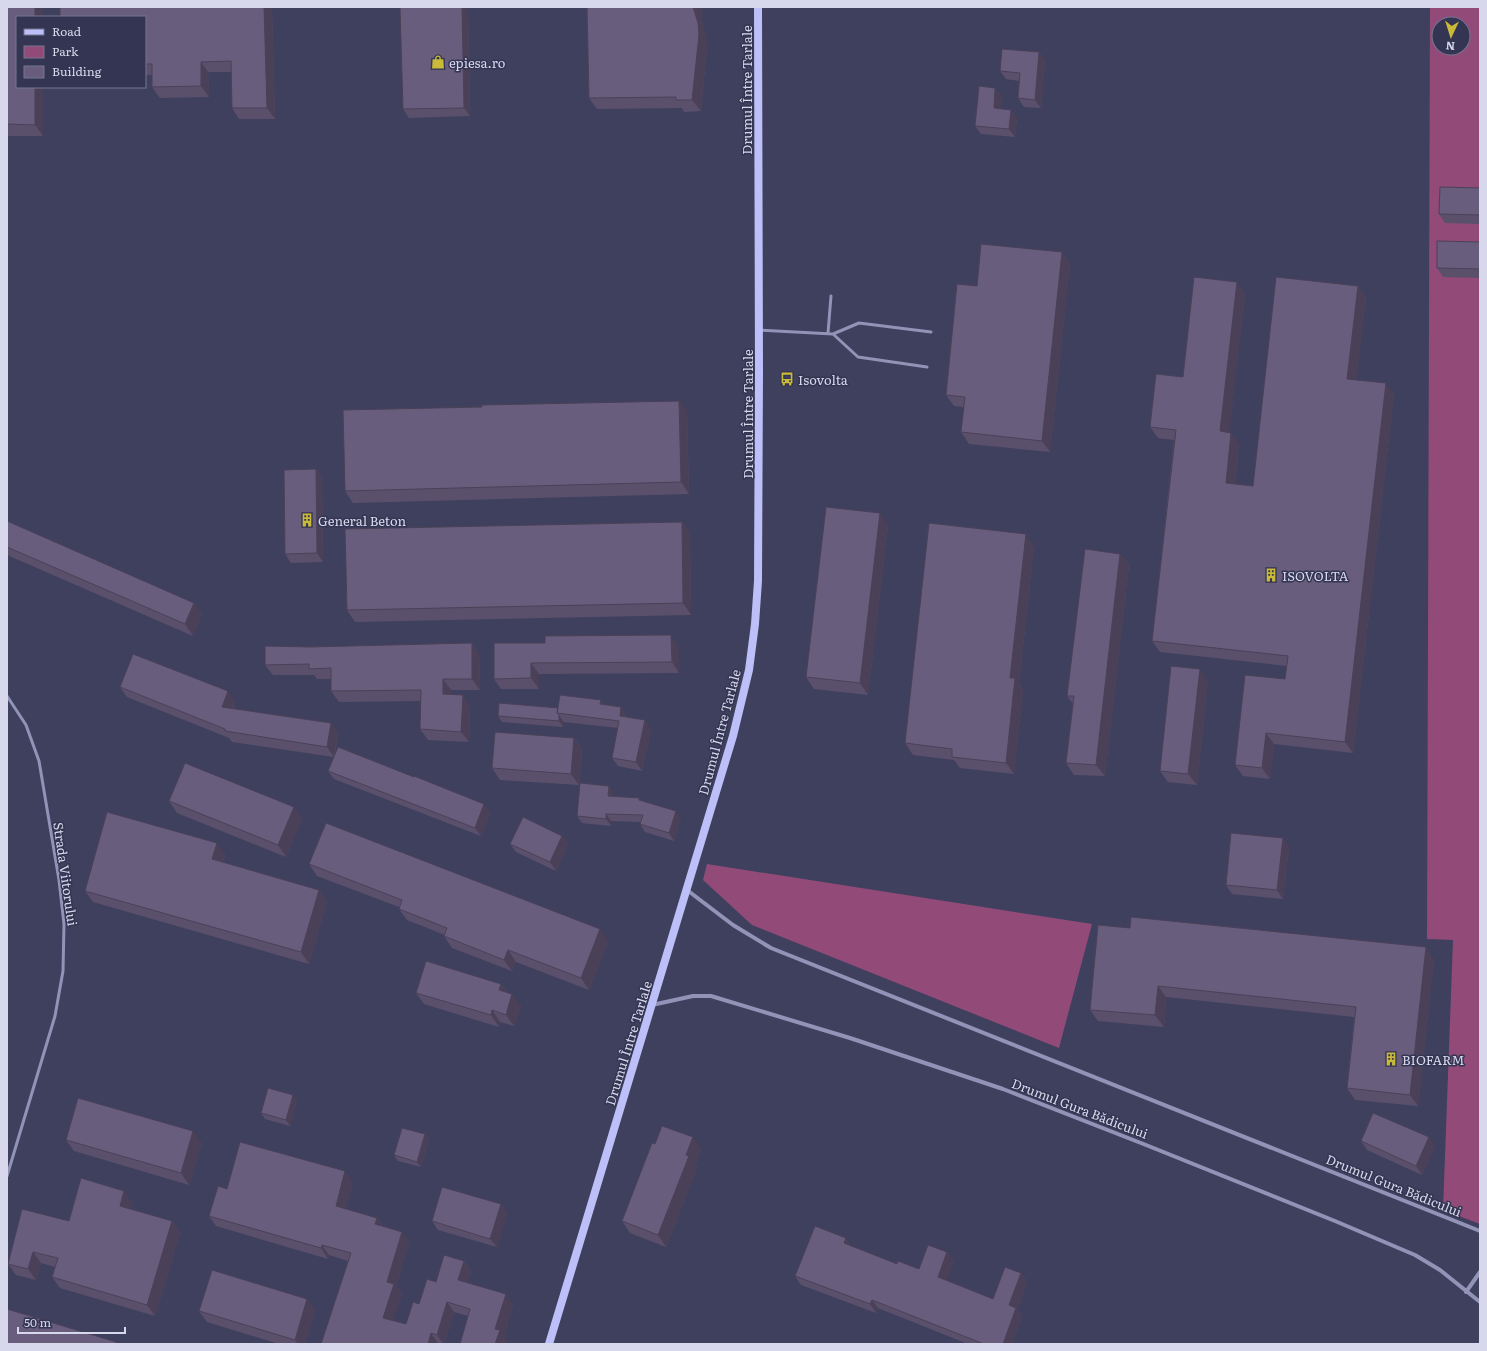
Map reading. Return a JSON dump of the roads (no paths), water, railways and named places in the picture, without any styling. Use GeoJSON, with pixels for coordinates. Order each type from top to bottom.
{"type":"FeatureCollection","features":[{"type":"Feature","properties":{"kind":"main road","name":"Drumul Între Tarlale"},"geometry":{"type":"LineString","coordinates":[[549,1344],[686,890],[742,701],[749,670],[755,624],[758,581],[758,7]]}},
{"type":"Feature","properties":{"kind":"street","name":"Drumul Gura Bădicului"},"geometry":{"type":"LineString","coordinates":[[686,890],[733,925],[771,948],[1480,1231]]}},
{"type":"Feature","properties":{"kind":"street","name":"Drumul Gura Bădicului"},"geometry":{"type":"LineString","coordinates":[[651,1005],[693,996],[711,996],[850,1038],[1003,1089],[1270,1194],[1415,1255],[1440,1270],[1480,1302]]}},
{"type":"Feature","properties":{"kind":"street"},"geometry":{"type":"LineString","coordinates":[[1466,1292],[1480,1272]]}},
{"type":"Feature","properties":{"kind":"lane"},"geometry":{"type":"LineString","coordinates":[[828,333],[831,296]]}},
{"type":"Feature","properties":{"kind":"lane"},"geometry":{"type":"LineString","coordinates":[[833,334],[859,323],[931,332]]}},
{"type":"Feature","properties":{"kind":"lane"},"geometry":{"type":"LineString","coordinates":[[759,330],[833,334],[858,357],[927,367]]}},
{"type":"Feature","properties":{"kind":"lane","name":"Strada Viitorului"},"geometry":{"type":"LineString","coordinates":[[7,696],[26,725],[39,762],[60,880],[64,924],[63,971],[55,1016],[7,1176]]}},
{"type":"Feature","properties":{"kind":"place","name":"epiesa.ro"},"geometry":{"type":"Point","coordinates":[438,62]}},
{"type":"Feature","properties":{"kind":"place","name":"Isovolta"},"geometry":{"type":"Point","coordinates":[787,379]}},
{"type":"Feature","properties":{"kind":"place","name":"General Beton"},"geometry":{"type":"Point","coordinates":[307,520]}},
{"type":"Feature","properties":{"kind":"place","name":"ISOVOLTA"},"geometry":{"type":"Point","coordinates":[1271,575]}},
{"type":"Feature","properties":{"kind":"place","name":"BIOFARM"},"geometry":{"type":"Point","coordinates":[1391,1059]}}]}
